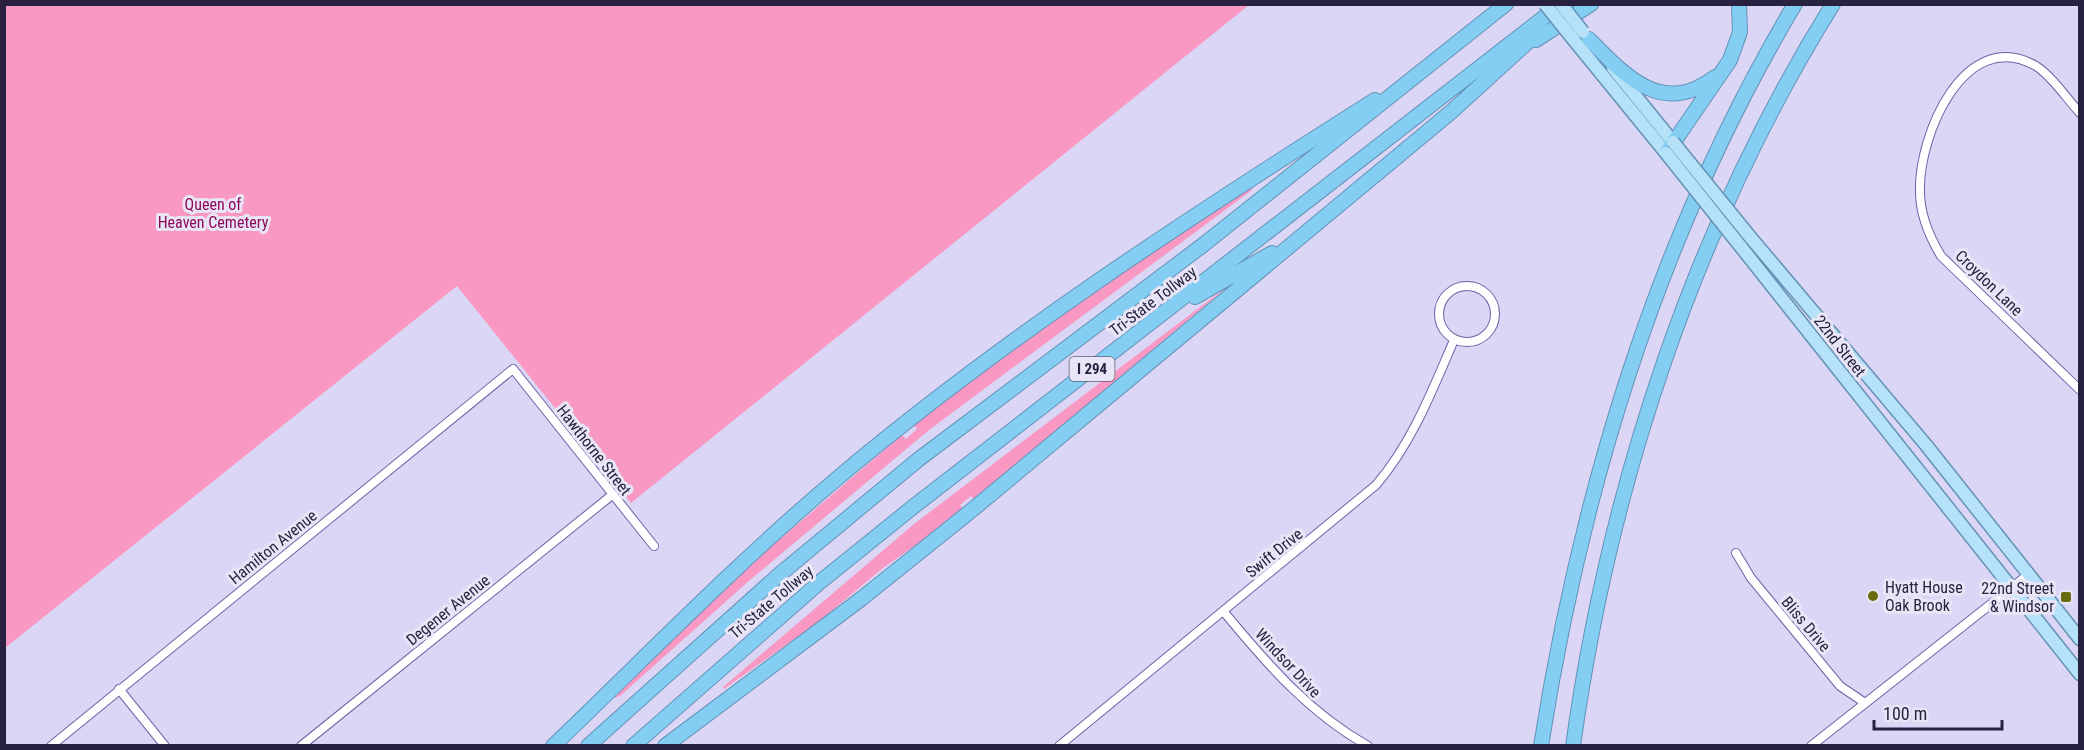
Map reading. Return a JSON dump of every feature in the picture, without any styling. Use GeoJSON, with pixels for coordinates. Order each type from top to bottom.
{"type":"FeatureCollection","features":[{"type":"Feature","properties":{"kind":"highway","name":"Tri-State Tollway"},"geometry":{"type":"LineString","coordinates":[[588,746],[772,581],[911,465],[1240,216],[1505,4]]}},
{"type":"Feature","properties":{"kind":"highway","name":"Tri-State Tollway"},"geometry":{"type":"LineString","coordinates":[[633,746],[820,582],[988,447],[1169,310],[1561,4]]}},
{"type":"Feature","properties":{"kind":"highway"},"geometry":{"type":"LineString","coordinates":[[665,746],[935,540],[1325,218],[1508,61],[1569,4]]}},
{"type":"Feature","properties":{"kind":"highway"},"geometry":{"type":"LineString","coordinates":[[1508,61],[1591,4]]}},
{"type":"Feature","properties":{"kind":"highway"},"geometry":{"type":"LineString","coordinates":[[1670,148],[1724,70],[1740,33],[1739,4]]}},
{"type":"Feature","properties":{"kind":"highway"},"geometry":{"type":"LineString","coordinates":[[1541,746],[1567,599],[1583,530],[1641,334],[1671,254],[1714,153],[1795,4]]}},
{"type":"Feature","properties":{"kind":"highway"},"geometry":{"type":"LineString","coordinates":[[1573,746],[1586,668],[1612,547],[1644,427],[1680,320],[1707,249],[1742,170],[1792,74],[1833,4]]}},
{"type":"Feature","properties":{"kind":"highway"},"geometry":{"type":"LineString","coordinates":[[1582,37],[1631,79],[1664,94],[1688,92],[1724,70]]}},
{"type":"Feature","properties":{"kind":"highway"},"geometry":{"type":"LineString","coordinates":[[553,746],[661,639],[834,482],[1026,329],[1294,150],[1436,59]]}},
{"type":"Feature","properties":{"kind":"highway"},"geometry":{"type":"LineString","coordinates":[[1169,310],[1232,278],[1325,218]]}},
{"type":"Feature","properties":{"kind":"main road"},"geometry":{"type":"LineString","coordinates":[[1545,4],[1582,37]]}},
{"type":"Feature","properties":{"kind":"main road"},"geometry":{"type":"LineString","coordinates":[[1561,4],[1582,37]]}},
{"type":"Feature","properties":{"kind":"main road","name":"22nd Street"},"geometry":{"type":"LineString","coordinates":[[1582,37],[1746,243],[1905,457],[2079,674]]}},
{"type":"Feature","properties":{"kind":"main road","name":"22nd Street"},"geometry":{"type":"LineString","coordinates":[[1746,243],[1926,445],[2079,639]]}},
{"type":"Feature","properties":{"kind":"street","name":"Croydon Lane"},"geometry":{"type":"LineString","coordinates":[[2079,113],[2049,78],[2029,63],[2012,58],[1993,59],[1975,66],[1959,79],[1940,110],[1928,138],[1920,172],[1920,192],[1928,231],[1941,256],[2079,390]]}},
{"type":"Feature","properties":{"kind":"street"},"geometry":{"type":"LineString","coordinates":[[1459,287],[1478,288],[1492,302],[1495,311],[1494,324],[1479,340],[1471,343],[1454,340],[1442,328],[1438,312],[1441,303],[1451,291],[1459,287]]}},
{"type":"Feature","properties":{"kind":"street","name":"Swift Drive"},"geometry":{"type":"LineString","coordinates":[[1059,746],[1376,485],[1397,458],[1413,431],[1454,340]]}},
{"type":"Feature","properties":{"kind":"street","name":"Hawthorne Street"},"geometry":{"type":"LineString","coordinates":[[513,369],[654,546]]}},
{"type":"Feature","properties":{"kind":"street","name":"Hamilton Avenue"},"geometry":{"type":"LineString","coordinates":[[51,746],[513,369]]}},
{"type":"Feature","properties":{"kind":"street","name":"Degener Avenue"},"geometry":{"type":"LineString","coordinates":[[301,746],[612,495]]}},
{"type":"Feature","properties":{"kind":"street","name":"Bliss Drive"},"geometry":{"type":"LineString","coordinates":[[1736,553],[1751,578],[1840,686],[1865,703]]}},
{"type":"Feature","properties":{"kind":"street"},"geometry":{"type":"LineString","coordinates":[[1811,746],[2029,574]]}},
{"type":"Feature","properties":{"kind":"street","name":"Windsor Drive"},"geometry":{"type":"LineString","coordinates":[[1224,612],[1273,671],[1296,694],[1332,723],[1368,746]]}},
{"type":"Feature","properties":{"kind":"street"},"geometry":{"type":"LineString","coordinates":[[119,689],[165,746]]}},
{"type":"Feature","properties":{"kind":"green space","name":"Queen of Heaven Cemetery"},"geometry":{"type":"Polygon","coordinates":[[[5,4],[1249,5],[631,503],[457,286],[5,648],[5,4]]]}},
{"type":"Feature","properties":{"kind":"green space"},"geometry":{"type":"Polygon","coordinates":[[[1251,188],[1252,190],[929,430],[750,580],[620,696],[614,698],[745,569],[902,435],[906,439],[917,429],[913,424],[1094,290],[1251,188]]]}},
{"type":"Feature","properties":{"kind":"green space"},"geometry":{"type":"Polygon","coordinates":[[[1233,282],[984,492],[974,500],[971,496],[960,505],[964,511],[883,568],[817,623],[724,689],[723,687],[914,524],[1233,282]]]}},
{"type":"Feature","properties":{"kind":"place","name":"Hyatt House Oak Brook"},"geometry":{"type":"Point","coordinates":[1873,596]}},
{"type":"Feature","properties":{"kind":"place","name":"22nd Street & Windsor"},"geometry":{"type":"Point","coordinates":[2066,597]}}]}
